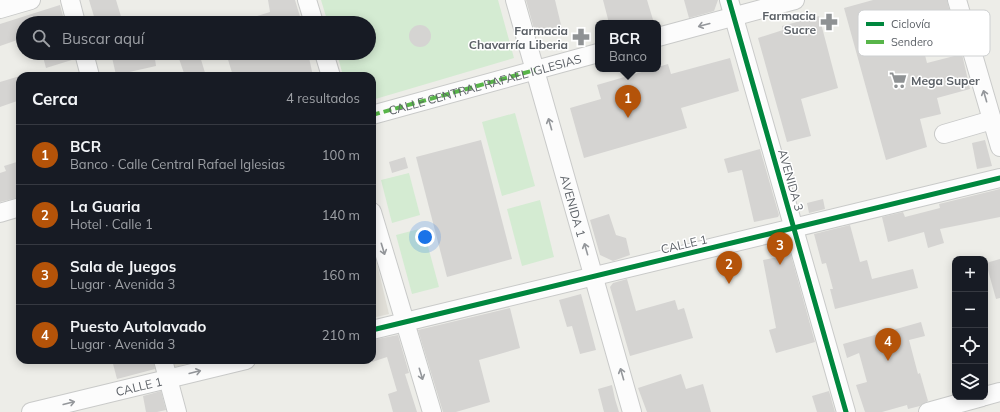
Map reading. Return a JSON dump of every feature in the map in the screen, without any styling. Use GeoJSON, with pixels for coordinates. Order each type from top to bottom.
{"type":"FeatureCollection","features":[{"type":"Feature","properties":{"kind":"street"},"geometry":{"type":"LineString","coordinates":[[0,9],[31,0]]}},
{"type":"Feature","properties":{"kind":"street"},"geometry":{"type":"LineString","coordinates":[[70,0],[74,16]]}},
{"type":"Feature","properties":{"kind":"street"},"geometry":{"type":"LineString","coordinates":[[307,0],[312,16]]}},
{"type":"Feature","properties":{"kind":"street","name":"AVENIDA 1"},"geometry":{"type":"LineString","coordinates":[[515,0],[632,412]]}},
{"type":"Feature","properties":{"kind":"street","name":"AVENIDA 3"},"geometry":{"type":"LineString","coordinates":[[729,0],[846,412]]}},
{"type":"Feature","properties":{"kind":"street"},"geometry":{"type":"LineString","coordinates":[[661,36],[795,0]]}},
{"type":"Feature","properties":{"kind":"street"},"geometry":{"type":"LineString","coordinates":[[958,0],[961,10]]}},
{"type":"Feature","properties":{"kind":"street","name":"CALLE CENTRAL RAFAEL IGLESIAS"},"geometry":{"type":"LineString","coordinates":[[376,114],[595,54]]}},
{"type":"Feature","properties":{"kind":"street"},"geometry":{"type":"LineString","coordinates":[[974,56],[1000,147]]}},
{"type":"Feature","properties":{"kind":"street"},"geometry":{"type":"LineString","coordinates":[[86,60],[89,72]]}},
{"type":"Feature","properties":{"kind":"street"},"geometry":{"type":"LineString","coordinates":[[326,60],[330,72]]}},
{"type":"Feature","properties":{"kind":"street"},"geometry":{"type":"LineString","coordinates":[[944,134],[992,120]]}},
{"type":"Feature","properties":{"kind":"street","name":"CALLE 1"},"geometry":{"type":"LineString","coordinates":[[376,329],[1000,178]]}},
{"type":"Feature","properties":{"kind":"street"},"geometry":{"type":"LineString","coordinates":[[0,213],[16,208]]}},
{"type":"Feature","properties":{"kind":"street"},"geometry":{"type":"LineString","coordinates":[[376,225],[432,412]]}},
{"type":"Feature","properties":{"kind":"street"},"geometry":{"type":"LineString","coordinates":[[164,364],[177,412]]}},
{"type":"Feature","properties":{"kind":"street","name":"CALLE 1"},"geometry":{"type":"LineString","coordinates":[[31,412],[230,364]]}},
{"type":"Feature","properties":{"kind":"street"},"geometry":{"type":"LineString","coordinates":[[988,396],[1000,392]]}},
{"type":"Feature","properties":{"kind":"street"},"geometry":{"type":"LineString","coordinates":[[928,412],[973,400]]}},
{"type":"Feature","properties":{"kind":"shaded area"},"geometry":{"type":"Polygon","coordinates":[[[376,260],[389,314],[376,317],[376,260]]]}},
{"type":"Feature","properties":{"kind":"shaded area"},"geometry":{"type":"Polygon","coordinates":[[[174,364],[186,364],[175,367],[174,364]]]}},
{"type":"Feature","properties":{"kind":"green space"},"geometry":{"type":"Polygon","coordinates":[[[321,0],[498,0],[514,58],[376,99],[376,72],[342,72],[339,60],[376,60],[376,16],[326,16],[321,0]]]}},
{"type":"Feature","properties":{"kind":"green space"},"geometry":{"type":"Polygon","coordinates":[[[515,113],[535,186],[502,196],[482,122],[515,113]]]}},
{"type":"Feature","properties":{"kind":"green space"},"geometry":{"type":"Polygon","coordinates":[[[409,173],[420,215],[392,223],[381,180],[409,173]]]}},
{"type":"Feature","properties":{"kind":"green space"},"geometry":{"type":"Polygon","coordinates":[[[540,200],[554,257],[522,266],[507,209],[540,200]]]}},
{"type":"Feature","properties":{"kind":"green space"},"geometry":{"type":"Polygon","coordinates":[[[423,228],[439,287],[412,294],[396,235],[423,228]]]}},
{"type":"Feature","properties":{"kind":"building"},"geometry":{"type":"Polygon","coordinates":[[[89,0],[116,0],[121,16],[94,16],[89,0]]]}},
{"type":"Feature","properties":{"kind":"building"},"geometry":{"type":"Polygon","coordinates":[[[268,0],[295,0],[300,16],[257,16],[270,12],[268,0]]]}},
{"type":"Feature","properties":{"kind":"building"},"geometry":{"type":"Polygon","coordinates":[[[526,0],[555,0],[562,29],[536,36],[526,0]]]}},
{"type":"Feature","properties":{"kind":"building"},"geometry":{"type":"Polygon","coordinates":[[[603,0],[647,0],[653,20],[608,20],[603,0]]]}},
{"type":"Feature","properties":{"kind":"building"},"geometry":{"type":"Polygon","coordinates":[[[684,0],[718,0],[714,11],[689,18],[684,0]]]}},
{"type":"Feature","properties":{"kind":"building","name":"Mega Super"},"geometry":{"type":"Polygon","coordinates":[[[873,0],[947,0],[949,10],[858,10],[858,56],[925,56],[927,63],[954,56],[962,56],[970,89],[937,98],[941,114],[920,119],[927,147],[886,160],[844,8],[873,0]]]}},
{"type":"Feature","properties":{"kind":"building"},"geometry":{"type":"Polygon","coordinates":[[[60,5],[63,16],[25,16],[60,5]]]}},
{"type":"Feature","properties":{"kind":"building"},"geometry":{"type":"Polygon","coordinates":[[[819,16],[838,88],[801,99],[811,136],[787,142],[758,38],[783,30],[782,26],[819,16]]]}},
{"type":"Feature","properties":{"kind":"building"},"geometry":{"type":"Polygon","coordinates":[[[16,19],[16,40],[0,46],[0,24],[16,19]]]}},
{"type":"Feature","properties":{"kind":"building"},"geometry":{"type":"Polygon","coordinates":[[[420,25],[428,28],[431,36],[428,44],[420,47],[412,44],[409,36],[412,28],[420,25]]]}},
{"type":"Feature","properties":{"kind":"building"},"geometry":{"type":"Polygon","coordinates":[[[730,58],[739,91],[681,108],[687,128],[584,158],[570,108],[601,99],[597,85],[642,72],[661,72],[661,66],[668,64],[671,74],[730,58]]]}},
{"type":"Feature","properties":{"kind":"building"},"geometry":{"type":"Polygon","coordinates":[[[44,60],[72,60],[46,68],[44,60]]]}},
{"type":"Feature","properties":{"kind":"building"},"geometry":{"type":"Polygon","coordinates":[[[113,60],[155,60],[156,66],[129,72],[115,72],[113,60]]]}},
{"type":"Feature","properties":{"kind":"building"},"geometry":{"type":"Polygon","coordinates":[[[179,60],[201,60],[205,72],[184,72],[179,60]]]}},
{"type":"Feature","properties":{"kind":"building"},"geometry":{"type":"Polygon","coordinates":[[[228,60],[310,60],[312,72],[232,72],[228,60]]]}},
{"type":"Feature","properties":{"kind":"building"},"geometry":{"type":"Polygon","coordinates":[[[16,77],[16,101],[0,107],[0,82],[16,77]]]}},
{"type":"Feature","properties":{"kind":"building"},"geometry":{"type":"Polygon","coordinates":[[[481,140],[512,259],[447,277],[416,157],[481,140]]]}},
{"type":"Feature","properties":{"kind":"building"},"geometry":{"type":"Polygon","coordinates":[[[985,140],[992,166],[977,169],[972,143],[985,140]]]}},
{"type":"Feature","properties":{"kind":"building"},"geometry":{"type":"Polygon","coordinates":[[[760,149],[779,215],[778,217],[754,222],[742,170],[728,173],[724,159],[760,149]]]}},
{"type":"Feature","properties":{"kind":"building"},"geometry":{"type":"Polygon","coordinates":[[[405,157],[408,168],[392,173],[389,162],[405,157]]]}},
{"type":"Feature","properties":{"kind":"building"},"geometry":{"type":"Polygon","coordinates":[[[16,162],[16,198],[0,202],[0,173],[6,171],[4,166],[16,162]]]}},
{"type":"Feature","properties":{"kind":"building"},"geometry":{"type":"Polygon","coordinates":[[[1000,189],[1000,217],[940,229],[944,243],[928,248],[924,232],[888,242],[882,217],[903,212],[905,217],[940,208],[939,204],[1000,189]]]}},
{"type":"Feature","properties":{"kind":"building"},"geometry":{"type":"Polygon","coordinates":[[[823,199],[825,209],[809,213],[807,203],[823,199]]]}},
{"type":"Feature","properties":{"kind":"building"},"geometry":{"type":"Polygon","coordinates":[[[609,214],[616,235],[626,238],[630,255],[613,261],[600,255],[590,220],[609,214]]]}},
{"type":"Feature","properties":{"kind":"building"},"geometry":{"type":"Polygon","coordinates":[[[850,225],[860,262],[867,260],[872,279],[913,269],[918,288],[835,309],[830,289],[833,289],[826,263],[822,264],[814,234],[850,225]]]}},
{"type":"Feature","properties":{"kind":"building"},"geometry":{"type":"Polygon","coordinates":[[[787,241],[815,342],[776,353],[769,330],[776,328],[763,260],[778,257],[776,244],[787,241]]]}},
{"type":"Feature","properties":{"kind":"building"},"geometry":{"type":"Polygon","coordinates":[[[1000,259],[1000,298],[996,299],[988,270],[988,262],[1000,259]]]}},
{"type":"Feature","properties":{"kind":"building"},"geometry":{"type":"Polygon","coordinates":[[[627,279],[636,311],[675,300],[678,310],[684,308],[693,338],[630,356],[610,287],[613,283],[627,279]]]}},
{"type":"Feature","properties":{"kind":"building"},"geometry":{"type":"Polygon","coordinates":[[[581,294],[596,350],[580,354],[572,326],[567,327],[559,300],[581,294]]]}},
{"type":"Feature","properties":{"kind":"building"},"geometry":{"type":"Polygon","coordinates":[[[510,308],[520,348],[479,360],[490,402],[456,412],[443,412],[418,330],[510,308]]]}},
{"type":"Feature","properties":{"kind":"building"},"geometry":{"type":"Polygon","coordinates":[[[921,322],[925,336],[909,340],[918,374],[920,373],[928,401],[920,406],[908,409],[907,405],[882,412],[865,412],[856,385],[867,382],[859,353],[847,358],[843,344],[921,322]]]}},
{"type":"Feature","properties":{"kind":"building"},"geometry":{"type":"Polygon","coordinates":[[[398,335],[409,373],[405,374],[417,412],[393,412],[388,394],[397,391],[387,357],[376,361],[376,339],[398,335]]]}},
{"type":"Feature","properties":{"kind":"building"},"geometry":{"type":"Polygon","coordinates":[[[113,364],[154,364],[155,369],[117,379],[113,364]]]}},
{"type":"Feature","properties":{"kind":"building"},"geometry":{"type":"Polygon","coordinates":[[[681,374],[686,389],[703,384],[711,412],[647,412],[638,388],[681,374]]]}},
{"type":"Feature","properties":{"kind":"building"},"geometry":{"type":"Polygon","coordinates":[[[612,385],[619,412],[604,412],[598,389],[612,385]]]}},
{"type":"Feature","properties":{"kind":"building"},"geometry":{"type":"Polygon","coordinates":[[[161,391],[166,410],[146,412],[143,396],[161,391]]]}},
{"type":"Feature","properties":{"kind":"building"},"geometry":{"type":"Polygon","coordinates":[[[829,391],[835,412],[817,412],[812,396],[829,391]]]}},
{"type":"Feature","properties":{"kind":"marked path"},"geometry":{"type":"LineString","coordinates":[[376,114],[535,70]]}},
{"type":"Feature","properties":{"kind":"cycle path"},"geometry":{"type":"LineString","coordinates":[[729,0],[846,412]]}},
{"type":"Feature","properties":{"kind":"cycle path"},"geometry":{"type":"LineString","coordinates":[[376,329],[1000,178]]}},
{"type":"Feature","properties":{"kind":"place","name":"Farmacia Sucre"},"geometry":{"type":"Point","coordinates":[829,22]}},
{"type":"Feature","properties":{"kind":"place","name":"Farmacia Chavarría Liberia"},"geometry":{"type":"Point","coordinates":[581,37]}},
{"type":"Feature","properties":{"kind":"place","name":"Mega Super"},"geometry":{"type":"Point","coordinates":[898,80]}},
{"type":"Feature","properties":{"kind":"place","name":"BCR"},"geometry":{"type":"Point","coordinates":[628,118]}},
{"type":"Feature","properties":{"kind":"place","name":"Sala de Juegos"},"geometry":{"type":"Point","coordinates":[780,265]}},
{"type":"Feature","properties":{"kind":"place","name":"La Guaria"},"geometry":{"type":"Point","coordinates":[729,284]}},
{"type":"Feature","properties":{"kind":"place","name":"Puesto Autolavado"},"geometry":{"type":"Point","coordinates":[888,361]}}]}
